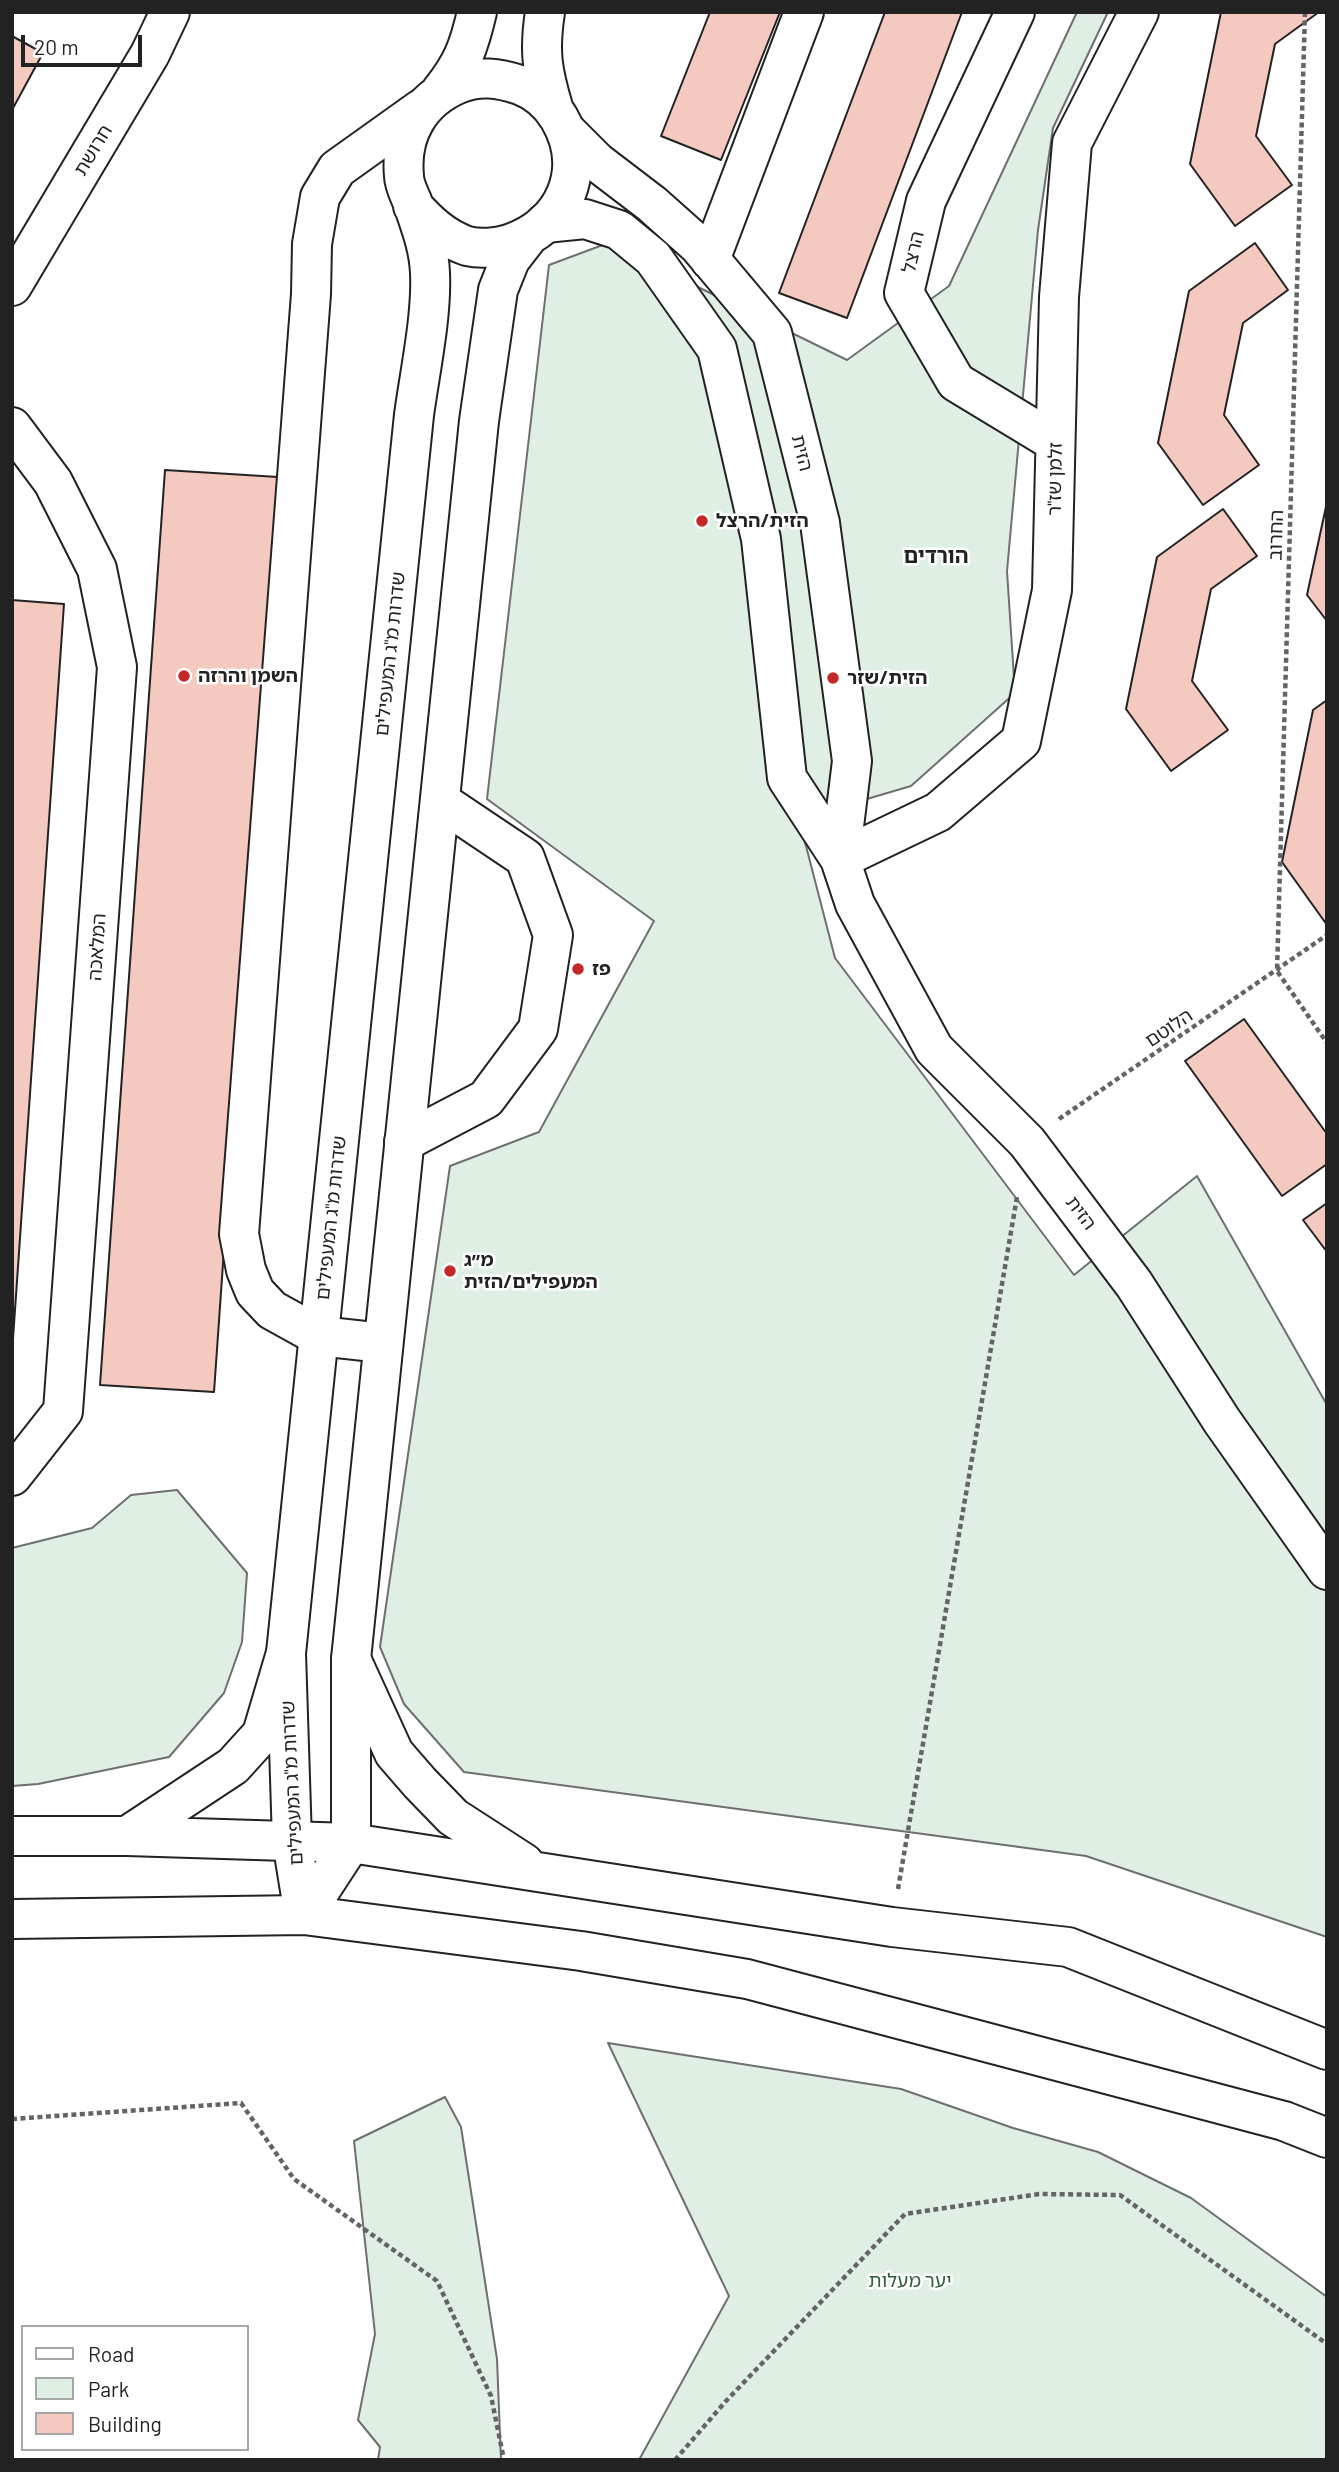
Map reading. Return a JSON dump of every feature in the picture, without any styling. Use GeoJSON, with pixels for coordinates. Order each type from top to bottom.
{"type":"FeatureCollection","features":[{"type":"Feature","properties":{"kind":"main road","name":"חרושת"},"geometry":{"type":"LineString","coordinates":[[12,286],[149,54],[170,12]]}},
{"type":"Feature","properties":{"kind":"main road"},"geometry":{"type":"LineString","coordinates":[[477,12],[469,44],[458,70],[431,100],[407,136],[403,178],[413,205],[432,228],[469,246],[498,247],[536,231]]}},
{"type":"Feature","properties":{"kind":"main road"},"geometry":{"type":"LineString","coordinates":[[351,1843],[351,1659],[491,325],[510,260],[557,212],[570,186],[573,156],[542,71],[540,42],[545,12]]}},
{"type":"Feature","properties":{"kind":"main road"},"geometry":{"type":"LineString","coordinates":[[710,260],[804,12]]}},
{"type":"Feature","properties":{"kind":"main road","name":"הרצל"},"geometry":{"type":"LineString","coordinates":[[1014,12],[926,201],[904,293],[956,382],[1055,442]]}},
{"type":"Feature","properties":{"kind":"main road","name":"זלמן שז\"ר"},"geometry":{"type":"LineString","coordinates":[[840,859],[938,812],[1021,741],[1052,590],[1059,297],[1072,143],[1139,12]]}},
{"type":"Feature","properties":{"kind":"main road"},"geometry":{"type":"LineString","coordinates":[[383,1342],[319,1336],[272,1310],[255,1292],[246,1270],[239,1234],[311,294],[312,244],[320,197],[337,169],[431,100],[469,79],[498,78],[530,89],[560,120]]}},
{"type":"Feature","properties":{"kind":"main road","name":"הזית"},"geometry":{"type":"LineString","coordinates":[[560,120],[597,162],[652,204],[698,245],[772,333],[820,523],[852,761],[840,859]]}},
{"type":"Feature","properties":{"kind":"main road","name":"שדרות מ\"ג המעפילים"},"geometry":{"type":"LineString","coordinates":[[304,1915],[292,1841],[286,1653],[414,415],[427,315],[430,275],[427,245],[413,205]]}},
{"type":"Feature","properties":{"kind":"main road","name":"הזית"},"geometry":{"type":"LineString","coordinates":[[536,231],[585,219],[619,230],[653,258],[717,349],[761,539],[787,778],[840,859],[855,904],[934,1049],[1027,1142],[1134,1284],[1222,1421],[1327,1570]]}},
{"type":"Feature","properties":{"kind":"main road","name":"המלאכה"},"geometry":{"type":"LineString","coordinates":[[12,427],[54,482],[97,569],[117,667],[63,1411],[12,1476]]}},
{"type":"Feature","properties":{"kind":"main road"},"geometry":{"type":"LineString","coordinates":[[404,1142],[486,1100],[538,1029],[553,935],[525,858],[440,801]]}},
{"type":"Feature","properties":{"kind":"main road"},"geometry":{"type":"LineString","coordinates":[[127,1836],[233,1766],[262,1734],[286,1653]]}},
{"type":"Feature","properties":{"kind":"main road"},"geometry":{"type":"LineString","coordinates":[[351,1659],[394,1753],[420,1783],[453,1817],[541,1873]]}},
{"type":"Feature","properties":{"kind":"main road"},"geometry":{"type":"LineString","coordinates":[[12,1836],[127,1836],[351,1843],[892,1927],[1068,1947],[1327,2050]]}},
{"type":"Feature","properties":{"kind":"main road","name":"שדרות מ\"ג המעפילים"},"geometry":{"type":"LineString","coordinates":[[304,1915],[351,1843]]}},
{"type":"Feature","properties":{"kind":"main road"},"geometry":{"type":"LineString","coordinates":[[12,1919],[304,1915],[581,1951],[747,1979],[1284,2121],[1327,2138]]}},
{"type":"Feature","properties":{"kind":"path","name":"החרוב"},"geometry":{"type":"LineString","coordinates":[[1277,971],[1305,12]]}},
{"type":"Feature","properties":{"kind":"path","name":"הלוטם"},"geometry":{"type":"LineString","coordinates":[[1027,1142],[1327,935]]}},
{"type":"Feature","properties":{"kind":"path"},"geometry":{"type":"LineString","coordinates":[[1277,971],[1327,1043]]}},
{"type":"Feature","properties":{"kind":"path"},"geometry":{"type":"LineString","coordinates":[[892,1927],[1027,1142]]}},
{"type":"Feature","properties":{"kind":"path"},"geometry":{"type":"LineString","coordinates":[[12,2119],[241,2104],[294,2179],[437,2281],[491,2396],[505,2460]]}},
{"type":"Feature","properties":{"kind":"path"},"geometry":{"type":"LineString","coordinates":[[675,2460],[726,2401],[905,2214],[1039,2194],[1120,2195],[1327,2344]]}},
{"type":"Feature","properties":{"kind":"green space"},"geometry":{"type":"Polygon","coordinates":[[[1077,12],[1108,12],[1053,128],[1038,230],[1007,571],[1015,693],[911,786],[799,819],[835,958],[1074,1275],[1197,1176],[1327,1405],[1327,1937],[1086,1856],[464,1772],[404,1704],[380,1647],[450,1166],[539,1132],[654,921],[487,799],[549,265],[608,243],[847,360],[949,286],[1077,12]]]}},
{"type":"Feature","properties":{"kind":"green space"},"geometry":{"type":"Polygon","coordinates":[[[177,1490],[247,1573],[242,1642],[224,1693],[169,1757],[38,1784],[12,1786],[12,1548],[92,1528],[131,1495],[177,1490]]]}},
{"type":"Feature","properties":{"kind":"green space","name":"יער מעלות"},"geometry":{"type":"Polygon","coordinates":[[[608,2043],[901,2089],[1013,2128],[1098,2152],[1191,2198],[1327,2297],[1327,2460],[639,2460],[729,2296],[608,2043]]]}},
{"type":"Feature","properties":{"kind":"green space"},"geometry":{"type":"Polygon","coordinates":[[[445,2097],[461,2127],[497,2359],[501,2460],[378,2460],[380,2447],[358,2420],[375,2334],[354,2141],[445,2097]]]}},
{"type":"Feature","properties":{"kind":"building"},"geometry":{"type":"Polygon","coordinates":[[[710,12],[780,12],[721,160],[661,136],[710,12]]]}},
{"type":"Feature","properties":{"kind":"building"},"geometry":{"type":"Polygon","coordinates":[[[885,12],[962,12],[847,318],[779,293],[885,12]]]}},
{"type":"Feature","properties":{"kind":"building"},"geometry":{"type":"Polygon","coordinates":[[[1221,12],[1319,12],[1275,44],[1256,136],[1292,185],[1235,226],[1190,164],[1221,12]]]}},
{"type":"Feature","properties":{"kind":"building"},"geometry":{"type":"Polygon","coordinates":[[[12,36],[43,53],[12,110],[12,36]]]}},
{"type":"Feature","properties":{"kind":"building"},"geometry":{"type":"Polygon","coordinates":[[[1255,243],[1288,290],[1243,323],[1224,415],[1259,465],[1203,505],[1158,443],[1189,291],[1255,243]]]}},
{"type":"Feature","properties":{"kind":"building"},"geometry":{"type":"Polygon","coordinates":[[[165,470],[278,477],[214,1392],[100,1385],[165,470]]]}},
{"type":"Feature","properties":{"kind":"building"},"geometry":{"type":"Polygon","coordinates":[[[1327,502],[1327,621],[1307,595],[1327,502]]]}},
{"type":"Feature","properties":{"kind":"building"},"geometry":{"type":"Polygon","coordinates":[[[1223,509],[1257,556],[1211,589],[1192,681],[1228,730],[1171,771],[1126,709],[1157,557],[1223,509]]]}},
{"type":"Feature","properties":{"kind":"building"},"geometry":{"type":"Polygon","coordinates":[[[12,600],[64,604],[12,1353],[12,600]]]}},
{"type":"Feature","properties":{"kind":"building"},"geometry":{"type":"Polygon","coordinates":[[[1327,700],[1327,925],[1282,862],[1313,710],[1327,700]]]}},
{"type":"Feature","properties":{"kind":"building"},"geometry":{"type":"Polygon","coordinates":[[[1244,1019],[1327,1134],[1327,1164],[1282,1196],[1185,1061],[1244,1019]]]}},
{"type":"Feature","properties":{"kind":"building"},"geometry":{"type":"Polygon","coordinates":[[[1327,1203],[1327,1252],[1303,1220],[1327,1203]]]}},
{"type":"Feature","properties":{"kind":"place","name":"הזית/הרצל"},"geometry":{"type":"Point","coordinates":[702,521]}},
{"type":"Feature","properties":{"kind":"place","name":"השמן והרזה"},"geometry":{"type":"Point","coordinates":[184,676]}},
{"type":"Feature","properties":{"kind":"place","name":"הזית/שזר"},"geometry":{"type":"Point","coordinates":[833,678]}},
{"type":"Feature","properties":{"kind":"place","name":"פז"},"geometry":{"type":"Point","coordinates":[578,969]}},
{"type":"Feature","properties":{"kind":"place","name":"מ״ג המעפילים/הזית"},"geometry":{"type":"Point","coordinates":[450,1271]}},
{"type":"Feature","properties":{"kind":"district","name":"הורדים"},"geometry":{"type":"Point","coordinates":[936,556]}}]}
